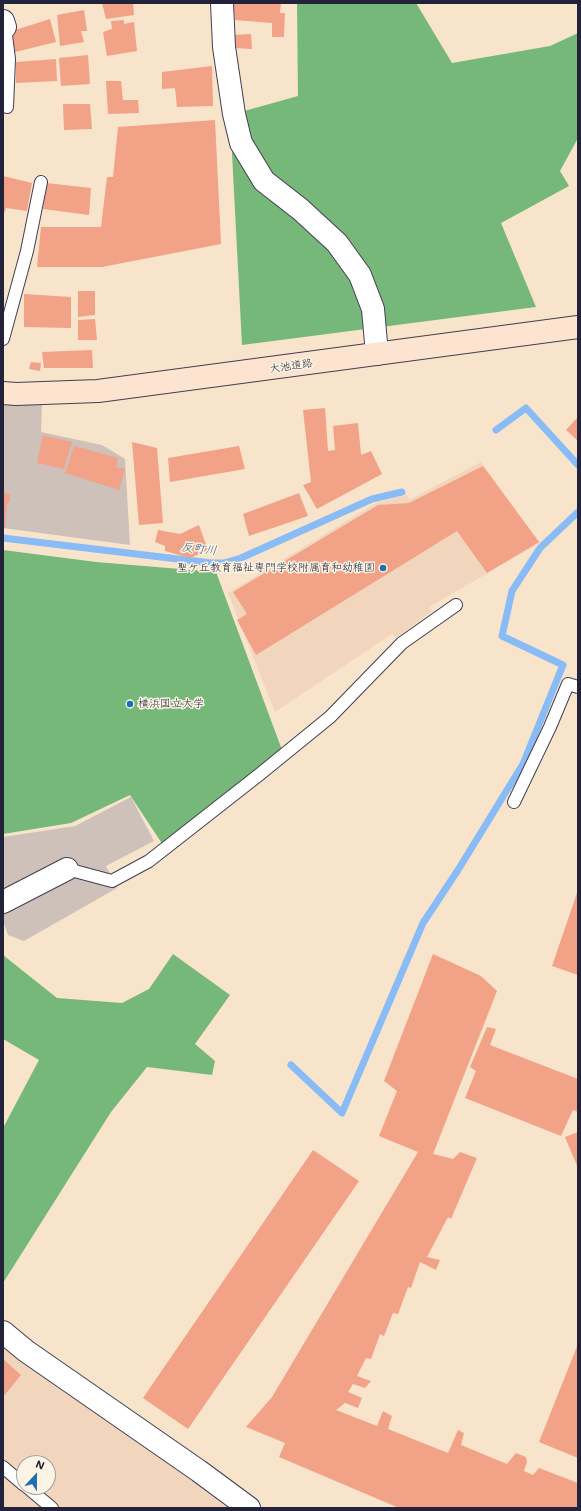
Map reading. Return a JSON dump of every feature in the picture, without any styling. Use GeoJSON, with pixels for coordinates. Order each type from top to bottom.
{"type":"FeatureCollection","features":[{"type":"Feature","properties":{"kind":"street"},"geometry":{"type":"LineString","coordinates":[[222,3],[224,47],[234,114],[241,144],[264,181],[300,209],[337,243],[360,275],[373,308],[377,354]]}},
{"type":"Feature","properties":{"kind":"street","name":"大池道路"},"geometry":{"type":"LineString","coordinates":[[3,393],[16,394],[98,391],[578,327]]}},
{"type":"Feature","properties":{"kind":"street"},"geometry":{"type":"LineString","coordinates":[[3,902],[67,869]]}},
{"type":"Feature","properties":{"kind":"street"},"geometry":{"type":"LineString","coordinates":[[3,1332],[26,1351],[200,1471],[249,1508]]}},
{"type":"Feature","properties":{"kind":"lane"},"geometry":{"type":"LineString","coordinates":[[4,25],[9,59],[7,107]]}},
{"type":"Feature","properties":{"kind":"lane"},"geometry":{"type":"LineString","coordinates":[[3,339],[28,251],[41,182]]}},
{"type":"Feature","properties":{"kind":"lane"},"geometry":{"type":"LineString","coordinates":[[67,869],[112,881],[149,861],[330,717],[402,643],[456,605]]}},
{"type":"Feature","properties":{"kind":"lane"},"geometry":{"type":"LineString","coordinates":[[514,802],[550,727],[568,684],[578,687]]}},
{"type":"Feature","properties":{"kind":"lane"},"geometry":{"type":"LineString","coordinates":[[3,1467],[16,1478]]}},
{"type":"Feature","properties":{"kind":"lane"},"geometry":{"type":"LineString","coordinates":[[37,1495],[52,1508]]}},
{"type":"Feature","properties":{"kind":"shaded area"},"geometry":{"type":"Polygon","coordinates":[[[3,400],[42,405],[41,432],[102,445],[125,459],[130,545],[3,528],[3,400]]]}},
{"type":"Feature","properties":{"kind":"shaded area","name":"聖ケ丘教育福祉専門学校附属育和幼稚園"},"geometry":{"type":"Polygon","coordinates":[[[481,462],[540,543],[429,607],[432,611],[397,637],[392,634],[275,712],[228,593],[376,503],[407,495],[409,500],[481,462]]]}},
{"type":"Feature","properties":{"kind":"shaded area"},"geometry":{"type":"Polygon","coordinates":[[[131,797],[154,841],[106,866],[117,888],[24,941],[8,935],[3,921],[3,837],[75,826],[131,797]]]}},
{"type":"Feature","properties":{"kind":"shaded area"},"geometry":{"type":"Polygon","coordinates":[[[3,1344],[236,1508],[3,1508],[3,1344]]]}},
{"type":"Feature","properties":{"kind":"green space"},"geometry":{"type":"Polygon","coordinates":[[[297,3],[416,3],[452,63],[550,46],[578,33],[578,138],[560,171],[569,186],[501,223],[536,307],[242,345],[230,115],[298,96],[297,3]]]}},
{"type":"Feature","properties":{"kind":"green space","name":"横浜国立大学"},"geometry":{"type":"Polygon","coordinates":[[[3,550],[96,562],[216,572],[282,750],[163,845],[130,795],[71,823],[3,834],[3,550]]]}},
{"type":"Feature","properties":{"kind":"green space"},"geometry":{"type":"Polygon","coordinates":[[[173,954],[230,995],[195,1044],[215,1061],[212,1075],[147,1067],[111,1112],[3,1283],[3,1128],[39,1060],[3,1039],[3,955],[57,998],[122,1003],[149,989],[173,954]]]}},
{"type":"Feature","properties":{"kind":"building"},"geometry":{"type":"Polygon","coordinates":[[[102,3],[133,3],[134,15],[106,19],[102,3]]]}},
{"type":"Feature","properties":{"kind":"building"},"geometry":{"type":"Polygon","coordinates":[[[233,3],[281,3],[280,13],[285,13],[284,37],[272,37],[272,23],[235,20],[233,3]]]}},
{"type":"Feature","properties":{"kind":"building"},"geometry":{"type":"Polygon","coordinates":[[[84,10],[87,31],[81,31],[84,42],[60,46],[57,15],[84,10]]]}},
{"type":"Feature","properties":{"kind":"building"},"geometry":{"type":"Polygon","coordinates":[[[50,19],[56,42],[15,52],[12,31],[50,19]]]}},
{"type":"Feature","properties":{"kind":"building"},"geometry":{"type":"Polygon","coordinates":[[[124,20],[124,24],[134,22],[137,51],[107,56],[103,32],[112,29],[111,21],[124,20]]]}},
{"type":"Feature","properties":{"kind":"building"},"geometry":{"type":"Polygon","coordinates":[[[251,34],[252,49],[233,48],[233,35],[251,34]]]}},
{"type":"Feature","properties":{"kind":"building"},"geometry":{"type":"Polygon","coordinates":[[[88,55],[90,84],[61,86],[59,58],[88,55]]]}},
{"type":"Feature","properties":{"kind":"building"},"geometry":{"type":"Polygon","coordinates":[[[56,59],[57,81],[16,83],[16,62],[56,59]]]}},
{"type":"Feature","properties":{"kind":"building"},"geometry":{"type":"Polygon","coordinates":[[[212,66],[213,106],[177,107],[175,88],[162,89],[162,72],[212,66]]]}},
{"type":"Feature","properties":{"kind":"building"},"geometry":{"type":"Polygon","coordinates":[[[106,81],[121,81],[123,100],[138,100],[139,113],[108,114],[106,81]]]}},
{"type":"Feature","properties":{"kind":"building"},"geometry":{"type":"Polygon","coordinates":[[[63,104],[90,104],[92,129],[64,130],[63,104]]]}},
{"type":"Feature","properties":{"kind":"building"},"geometry":{"type":"Polygon","coordinates":[[[215,120],[221,244],[102,267],[37,267],[41,227],[101,227],[107,177],[113,177],[118,127],[215,120]]]}},
{"type":"Feature","properties":{"kind":"building"},"geometry":{"type":"Polygon","coordinates":[[[3,176],[32,183],[27,211],[6,208],[3,216],[3,176]]]}},
{"type":"Feature","properties":{"kind":"building"},"geometry":{"type":"Polygon","coordinates":[[[46,183],[91,188],[89,215],[43,209],[46,183]]]}},
{"type":"Feature","properties":{"kind":"building"},"geometry":{"type":"Polygon","coordinates":[[[78,291],[95,291],[95,315],[78,317],[78,291]]]}},
{"type":"Feature","properties":{"kind":"building"},"geometry":{"type":"Polygon","coordinates":[[[24,294],[71,297],[71,328],[24,327],[24,294]]]}},
{"type":"Feature","properties":{"kind":"building"},"geometry":{"type":"Polygon","coordinates":[[[95,319],[97,340],[78,340],[78,320],[95,319]]]}},
{"type":"Feature","properties":{"kind":"building"},"geometry":{"type":"Polygon","coordinates":[[[92,350],[93,368],[44,368],[42,352],[92,350]]]}},
{"type":"Feature","properties":{"kind":"building"},"geometry":{"type":"Polygon","coordinates":[[[31,362],[41,363],[40,371],[29,369],[31,362]]]}},
{"type":"Feature","properties":{"kind":"building"},"geometry":{"type":"Polygon","coordinates":[[[325,408],[328,451],[335,450],[333,426],[358,423],[361,455],[371,451],[382,474],[317,509],[303,485],[311,482],[303,410],[325,408]]]}},
{"type":"Feature","properties":{"kind":"building"},"geometry":{"type":"Polygon","coordinates":[[[578,417],[578,441],[566,430],[578,417]]]}},
{"type":"Feature","properties":{"kind":"building"},"geometry":{"type":"Polygon","coordinates":[[[43,435],[72,442],[64,469],[37,463],[43,435]]]}},
{"type":"Feature","properties":{"kind":"building"},"geometry":{"type":"Polygon","coordinates":[[[132,442],[157,448],[163,523],[139,525],[132,442]]]}},
{"type":"Feature","properties":{"kind":"building"},"geometry":{"type":"Polygon","coordinates":[[[74,446],[118,458],[116,467],[125,469],[119,490],[65,473],[74,446]]]}},
{"type":"Feature","properties":{"kind":"building"},"geometry":{"type":"Polygon","coordinates":[[[239,446],[245,469],[170,482],[168,458],[239,446]]]}},
{"type":"Feature","properties":{"kind":"building"},"geometry":{"type":"Polygon","coordinates":[[[483,466],[539,542],[487,573],[457,531],[256,655],[237,620],[247,614],[233,592],[378,505],[409,503],[483,466]]]}},
{"type":"Feature","properties":{"kind":"building"},"geometry":{"type":"Polygon","coordinates":[[[3,493],[10,494],[10,500],[7,505],[5,528],[3,527],[3,493]]]}},
{"type":"Feature","properties":{"kind":"building"},"geometry":{"type":"Polygon","coordinates":[[[299,493],[308,516],[249,536],[243,514],[299,493]]]}},
{"type":"Feature","properties":{"kind":"building"},"geometry":{"type":"Polygon","coordinates":[[[199,525],[208,550],[190,558],[165,551],[165,546],[155,542],[158,530],[180,534],[199,525]]]}},
{"type":"Feature","properties":{"kind":"building"},"geometry":{"type":"Polygon","coordinates":[[[578,890],[578,975],[552,966],[578,890]]]}},
{"type":"Feature","properties":{"kind":"building"},"geometry":{"type":"Polygon","coordinates":[[[433,954],[481,976],[497,991],[433,1154],[453,1159],[460,1152],[477,1158],[451,1219],[448,1217],[427,1257],[440,1260],[436,1270],[420,1262],[411,1288],[408,1287],[398,1314],[393,1313],[384,1336],[380,1334],[371,1359],[366,1358],[357,1376],[371,1381],[365,1388],[353,1384],[348,1392],[362,1398],[358,1408],[345,1403],[336,1410],[377,1426],[383,1411],[392,1416],[388,1429],[448,1453],[458,1430],[464,1433],[461,1445],[507,1464],[516,1453],[526,1457],[527,1462],[524,1471],[533,1475],[539,1468],[578,1483],[578,1508],[399,1508],[279,1457],[285,1443],[246,1427],[272,1397],[418,1152],[379,1136],[397,1091],[384,1081],[433,954]]]}},
{"type":"Feature","properties":{"kind":"building"},"geometry":{"type":"Polygon","coordinates":[[[487,1027],[496,1029],[490,1045],[578,1079],[578,1112],[573,1110],[561,1136],[465,1098],[476,1071],[470,1067],[487,1027]]]}},
{"type":"Feature","properties":{"kind":"building"},"geometry":{"type":"Polygon","coordinates":[[[578,1132],[578,1168],[565,1137],[578,1132]]]}},
{"type":"Feature","properties":{"kind":"building"},"geometry":{"type":"Polygon","coordinates":[[[313,1150],[359,1181],[188,1429],[143,1398],[313,1150]]]}},
{"type":"Feature","properties":{"kind":"building"},"geometry":{"type":"Polygon","coordinates":[[[578,1344],[578,1458],[539,1442],[578,1344]]]}},
{"type":"Feature","properties":{"kind":"building"},"geometry":{"type":"Polygon","coordinates":[[[3,1359],[21,1375],[3,1397],[3,1359]]]}},
{"type":"Feature","properties":{"kind":"waterway","name":"反町川"},"geometry":{"type":"LineString","coordinates":[[496,430],[526,408],[578,465]]}},
{"type":"Feature","properties":{"kind":"waterway","name":"反町川"},"geometry":{"type":"LineString","coordinates":[[3,538],[211,563],[224,563],[241,558],[372,499],[402,492]]}},
{"type":"Feature","properties":{"kind":"waterway"},"geometry":{"type":"LineString","coordinates":[[291,1065],[342,1113],[423,923],[458,870],[523,764],[563,665],[502,636],[512,591],[540,548],[578,512]]}},
{"type":"Feature","properties":{"kind":"place","name":"聖ケ丘教育福祉専門学校附属育和幼稚園"},"geometry":{"type":"Point","coordinates":[383,568]}},
{"type":"Feature","properties":{"kind":"place","name":"横浜国立大学"},"geometry":{"type":"Point","coordinates":[130,704]}}]}
